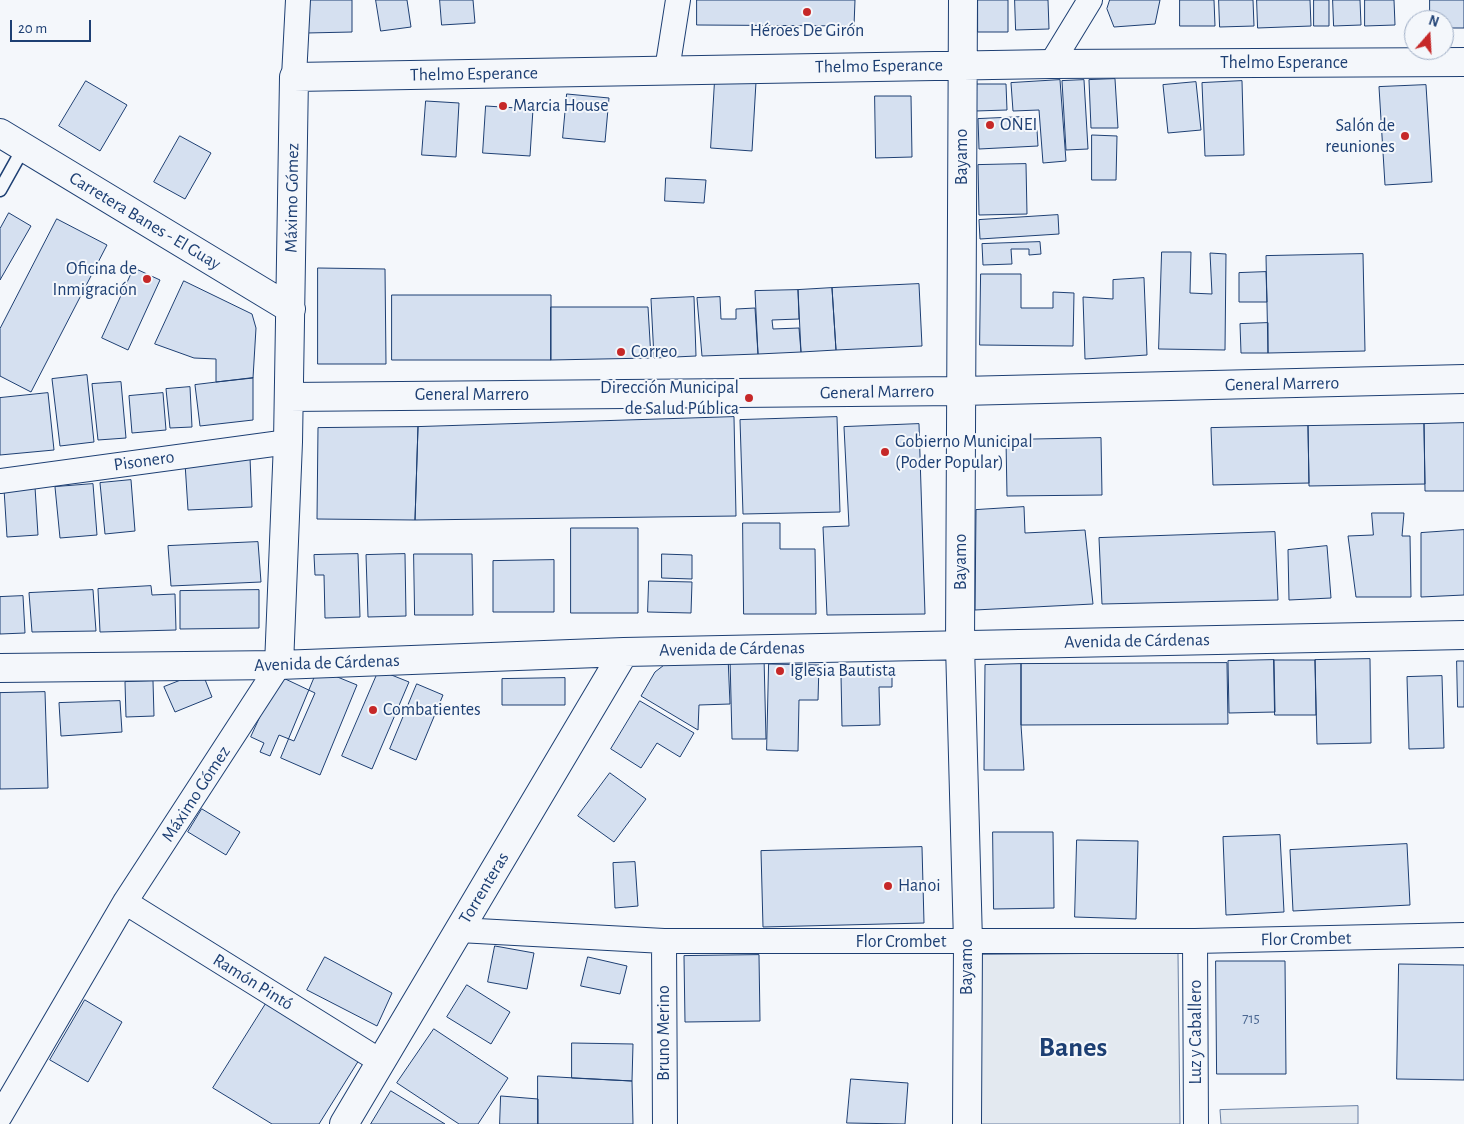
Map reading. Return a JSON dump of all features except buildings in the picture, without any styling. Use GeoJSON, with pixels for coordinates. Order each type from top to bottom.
{"type":"FeatureCollection","features":[{"type":"Feature","properties":{"kind":"main road","name":"Bayamo"},"geometry":{"type":"LineString","coordinates":[[963,0],[960,645],[968,942],[967,1124]]}},
{"type":"Feature","properties":{"kind":"main road","name":"Thelmo Esperance"},"geometry":{"type":"LineString","coordinates":[[294,77],[962,65],[1464,62]]}},
{"type":"Feature","properties":{"kind":"main road","name":"Máximo Gómez"},"geometry":{"type":"LineString","coordinates":[[288,442],[294,77]]}},
{"type":"Feature","properties":{"kind":"main road","name":"Carretera Banes - El Guay"},"geometry":{"type":"LineString","coordinates":[[0,133],[291,309]]}},
{"type":"Feature","properties":{"kind":"main road","name":"General Marrero"},"geometry":{"type":"LineString","coordinates":[[289,397],[961,391],[1464,379]]}},
{"type":"Feature","properties":{"kind":"main road"},"geometry":{"type":"LineString","coordinates":[[280,665],[288,442]]}},
{"type":"Feature","properties":{"kind":"main road","name":"Avenida de Cárdenas"},"geometry":{"type":"LineString","coordinates":[[0,668],[280,665],[624,652],[1464,635]]}},
{"type":"Feature","properties":{"kind":"main road","name":"Torrenteras"},"geometry":{"type":"LineString","coordinates":[[344,1124],[624,652]]}},
{"type":"Feature","properties":{"kind":"street","name":"Máximo Gómez"},"geometry":{"type":"LineString","coordinates":[[294,77],[298,0]]}},
{"type":"Feature","properties":{"kind":"street"},"geometry":{"type":"LineString","coordinates":[[667,70],[678,0]]}},
{"type":"Feature","properties":{"kind":"street"},"geometry":{"type":"LineString","coordinates":[[1051,64],[1090,0]]}},
{"type":"Feature","properties":{"kind":"street","name":"Pisonero"},"geometry":{"type":"LineString","coordinates":[[0,481],[288,442]]}},
{"type":"Feature","properties":{"kind":"street","name":"Máximo Gómez"},"geometry":{"type":"LineString","coordinates":[[2,1108],[125,902],[280,665]]}},
{"type":"Feature","properties":{"kind":"street","name":"Ramón Pintó"},"geometry":{"type":"LineString","coordinates":[[125,902],[380,1061]]}},
{"type":"Feature","properties":{"kind":"street","name":"Flor Crombet"},"geometry":{"type":"LineString","coordinates":[[459,930],[664,941],[1196,941],[1464,935]]}},
{"type":"Feature","properties":{"kind":"street","name":"Bruno Merino"},"geometry":{"type":"LineString","coordinates":[[664,941],[665,1124]]}},
{"type":"Feature","properties":{"kind":"street","name":"Luz y Caballero"},"geometry":{"type":"LineString","coordinates":[[1196,941],[1196,1124]]}},
{"type":"Feature","properties":{"kind":"lane"},"geometry":{"type":"LineString","coordinates":[[0,190],[24,147]]}},
{"type":"Feature","properties":{"kind":"shaded area"},"geometry":{"type":"Polygon","coordinates":[[[1178,953],[1180,1124],[976,1124],[974,955],[1178,953]]]}},
{"type":"Feature","properties":{"kind":"shaded area"},"geometry":{"type":"Polygon","coordinates":[[[1358,1106],[1358,1124],[1221,1124],[1220,1110],[1358,1106]]]}},
{"type":"Feature","properties":{"kind":"place","name":"Héroes De Girón"},"geometry":{"type":"Point","coordinates":[807,12]}},
{"type":"Feature","properties":{"kind":"place","name":"Marcia House"},"geometry":{"type":"Point","coordinates":[503,106]}},
{"type":"Feature","properties":{"kind":"place","name":"ONEI"},"geometry":{"type":"Point","coordinates":[990,125]}},
{"type":"Feature","properties":{"kind":"place","name":"Salón de reuniones"},"geometry":{"type":"Point","coordinates":[1405,136]}},
{"type":"Feature","properties":{"kind":"place","name":"Oficina de Inmigración"},"geometry":{"type":"Point","coordinates":[147,279]}},
{"type":"Feature","properties":{"kind":"place","name":"Correo"},"geometry":{"type":"Point","coordinates":[621,352]}},
{"type":"Feature","properties":{"kind":"place","name":"Dirección Municipal de Salud Pública"},"geometry":{"type":"Point","coordinates":[749,398]}},
{"type":"Feature","properties":{"kind":"place","name":"Gobierno Municipal (Poder Popular)"},"geometry":{"type":"Point","coordinates":[885,452]}},
{"type":"Feature","properties":{"kind":"place","name":"Iglesia Bautista"},"geometry":{"type":"Point","coordinates":[780,671]}},
{"type":"Feature","properties":{"kind":"place","name":"Combatientes"},"geometry":{"type":"Point","coordinates":[373,710]}},
{"type":"Feature","properties":{"kind":"place","name":"Hanoi"},"geometry":{"type":"Point","coordinates":[888,886]}},
{"type":"Feature","properties":{"kind":"district","name":"Banes"},"geometry":{"type":"Point","coordinates":[1073,1048]}}]}
